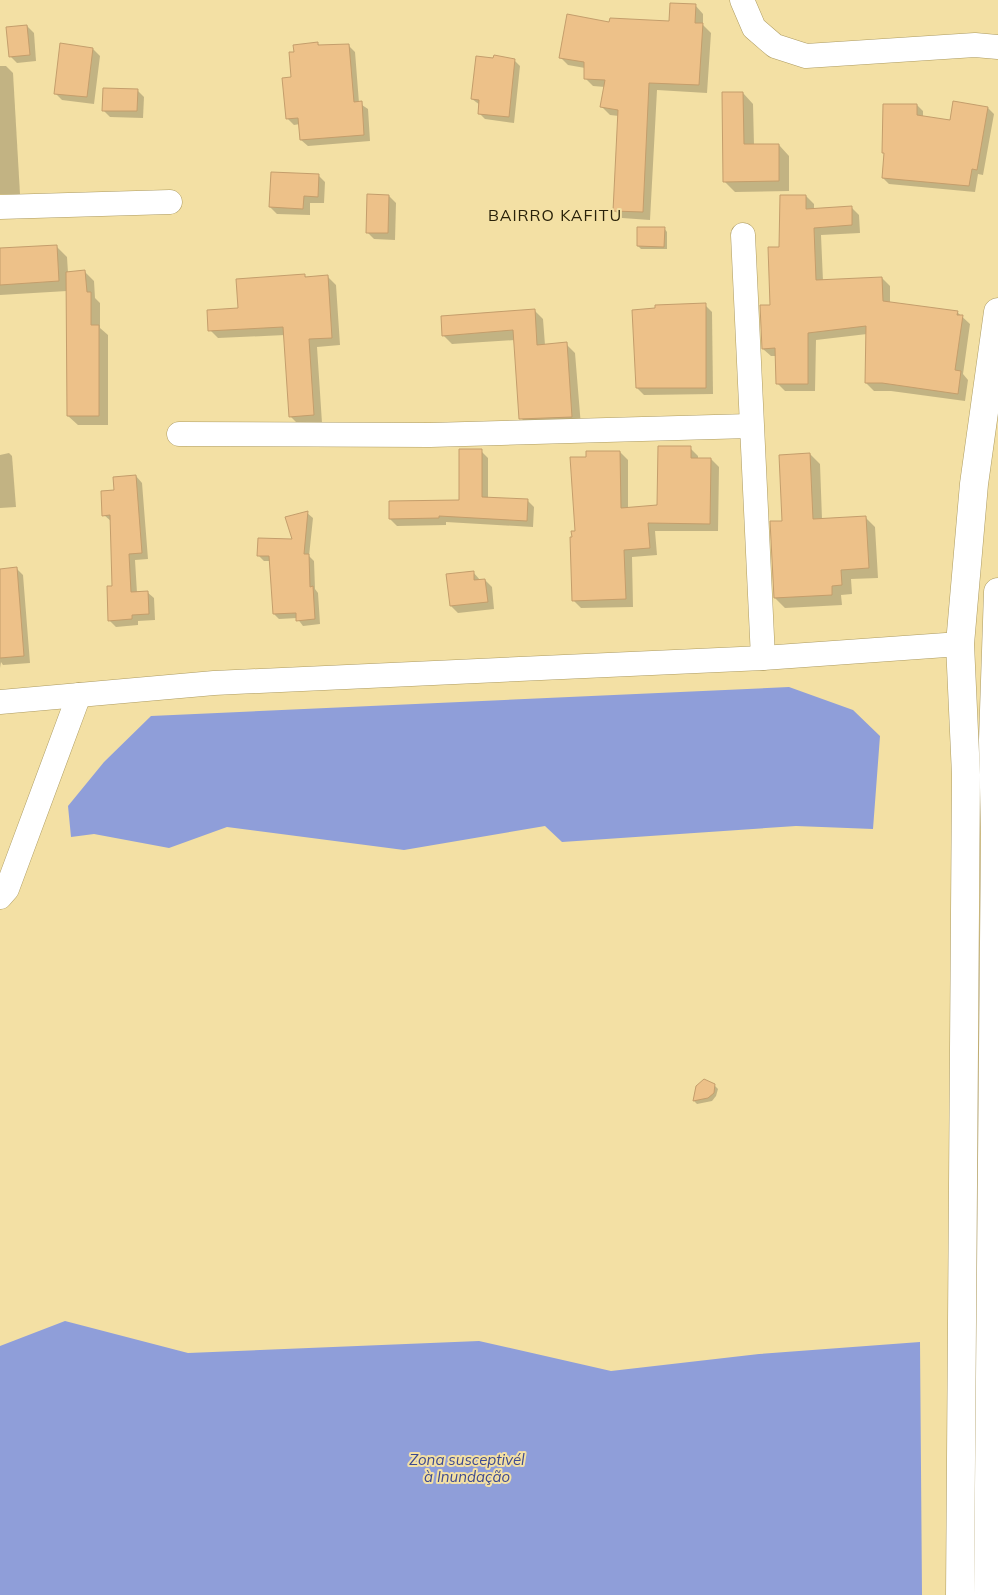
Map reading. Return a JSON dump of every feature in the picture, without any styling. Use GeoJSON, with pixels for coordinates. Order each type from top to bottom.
{"type":"FeatureCollection","features":[{"type":"Feature","properties":{"kind":"main road"},"geometry":{"type":"LineString","coordinates":[[960,1595],[966,775],[960,644],[974,484],[998,312]]}},
{"type":"Feature","properties":{"kind":"main road"},"geometry":{"type":"LineString","coordinates":[[988,1595],[996,834],[993,740],[998,592]]}},
{"type":"Feature","properties":{"kind":"main road"},"geometry":{"type":"LineString","coordinates":[[960,644],[997,640]]}},
{"type":"Feature","properties":{"kind":"street"},"geometry":{"type":"LineString","coordinates":[[742,0],[754,28],[775,46],[806,56],[975,45],[998,47]]}},
{"type":"Feature","properties":{"kind":"street"},"geometry":{"type":"LineString","coordinates":[[0,207],[170,202]]}},
{"type":"Feature","properties":{"kind":"street"},"geometry":{"type":"LineString","coordinates":[[743,235],[750,426],[763,658]]}},
{"type":"Feature","properties":{"kind":"street"},"geometry":{"type":"LineString","coordinates":[[179,434],[430,435],[750,426]]}},
{"type":"Feature","properties":{"kind":"street"},"geometry":{"type":"LineString","coordinates":[[0,702],[214,683],[763,658],[960,644]]}},
{"type":"Feature","properties":{"kind":"street"},"geometry":{"type":"LineString","coordinates":[[0,897],[7,889],[79,695]]}},
{"type":"Feature","properties":{"kind":"water"},"geometry":{"type":"Polygon","coordinates":[[[789,687],[853,710],[880,736],[873,829],[796,826],[562,842],[545,826],[404,850],[227,827],[169,848],[94,834],[71,837],[68,806],[104,762],[151,716],[789,687]]]}},
{"type":"Feature","properties":{"kind":"water","name":"Zona susceptivél à Inundação"},"geometry":{"type":"Polygon","coordinates":[[[65,1321],[188,1353],[479,1341],[611,1371],[759,1354],[920,1342],[922,1595],[0,1595],[0,1346],[65,1321]]]}},
{"type":"Feature","properties":{"kind":"building"},"geometry":{"type":"Polygon","coordinates":[[[670,3],[696,4],[695,23],[703,23],[699,85],[649,83],[643,212],[613,211],[618,110],[600,107],[605,80],[584,79],[584,62],[559,58],[567,14],[609,22],[610,18],[669,21],[670,3]]]}},
{"type":"Feature","properties":{"kind":"building"},"geometry":{"type":"Polygon","coordinates":[[[27,25],[30,55],[9,57],[6,27],[27,25]]]}},
{"type":"Feature","properties":{"kind":"building"},"geometry":{"type":"Polygon","coordinates":[[[318,42],[318,45],[349,44],[354,102],[362,101],[364,135],[300,140],[298,118],[286,119],[282,78],[291,77],[289,52],[294,52],[293,45],[318,42]]]}},
{"type":"Feature","properties":{"kind":"building"},"geometry":{"type":"Polygon","coordinates":[[[60,43],[93,48],[87,97],[54,94],[60,43]]]}},
{"type":"Feature","properties":{"kind":"building"},"geometry":{"type":"Polygon","coordinates":[[[494,55],[515,59],[509,117],[478,114],[479,100],[471,99],[476,56],[493,58],[494,55]]]}},
{"type":"Feature","properties":{"kind":"building"},"geometry":{"type":"Polygon","coordinates":[[[103,88],[138,89],[137,111],[102,111],[103,88]]]}},
{"type":"Feature","properties":{"kind":"building"},"geometry":{"type":"Polygon","coordinates":[[[722,92],[743,92],[744,144],[779,144],[779,181],[723,182],[722,92]]]}},
{"type":"Feature","properties":{"kind":"building"},"geometry":{"type":"Polygon","coordinates":[[[953,101],[988,107],[977,170],[972,169],[969,186],[882,178],[884,153],[882,153],[883,104],[917,104],[917,115],[950,120],[953,101]]]}},
{"type":"Feature","properties":{"kind":"building"},"geometry":{"type":"Polygon","coordinates":[[[271,172],[319,174],[318,197],[304,196],[303,209],[269,207],[271,172]]]}},
{"type":"Feature","properties":{"kind":"building"},"geometry":{"type":"Polygon","coordinates":[[[367,194],[389,195],[388,233],[366,233],[367,194]]]}},
{"type":"Feature","properties":{"kind":"building"},"geometry":{"type":"Polygon","coordinates":[[[780,195],[806,195],[806,209],[852,206],[852,225],[814,228],[816,280],[882,277],[883,301],[958,311],[957,315],[963,315],[955,370],[961,371],[958,394],[882,383],[865,383],[866,326],[808,333],[808,384],[776,384],[775,348],[762,349],[760,305],[770,305],[768,247],[779,247],[780,195]]]}},
{"type":"Feature","properties":{"kind":"building"},"geometry":{"type":"Polygon","coordinates":[[[637,227],[665,227],[664,247],[637,246],[637,227]]]}},
{"type":"Feature","properties":{"kind":"building"},"geometry":{"type":"Polygon","coordinates":[[[57,245],[59,281],[0,285],[0,248],[57,245]]]}},
{"type":"Feature","properties":{"kind":"building"},"geometry":{"type":"Polygon","coordinates":[[[85,270],[87,292],[91,292],[91,325],[99,325],[99,416],[67,416],[66,272],[85,270]]]}},
{"type":"Feature","properties":{"kind":"building"},"geometry":{"type":"Polygon","coordinates":[[[305,274],[305,277],[328,275],[332,338],[309,339],[314,415],[289,417],[283,327],[208,331],[207,310],[238,308],[236,279],[305,274]]]}},
{"type":"Feature","properties":{"kind":"building"},"geometry":{"type":"Polygon","coordinates":[[[706,303],[706,388],[636,388],[632,310],[655,308],[655,305],[706,303]]]}},
{"type":"Feature","properties":{"kind":"building"},"geometry":{"type":"Polygon","coordinates":[[[535,309],[537,345],[567,342],[572,417],[519,419],[513,330],[442,336],[441,316],[535,309]]]}},
{"type":"Feature","properties":{"kind":"building"},"geometry":{"type":"Polygon","coordinates":[[[658,446],[691,446],[691,458],[711,458],[710,524],[648,523],[650,548],[624,550],[626,599],[572,601],[570,537],[572,537],[571,531],[575,531],[570,457],[586,457],[586,451],[620,451],[621,508],[657,505],[658,446]]]}},
{"type":"Feature","properties":{"kind":"building"},"geometry":{"type":"Polygon","coordinates":[[[459,449],[482,449],[482,497],[528,499],[527,521],[439,516],[439,518],[389,519],[389,501],[459,500],[459,449]]]}},
{"type":"Feature","properties":{"kind":"building"},"geometry":{"type":"Polygon","coordinates":[[[810,453],[813,519],[866,516],[869,568],[841,570],[842,585],[832,586],[832,595],[774,598],[770,521],[782,521],[779,455],[810,453]]]}},
{"type":"Feature","properties":{"kind":"building"},"geometry":{"type":"Polygon","coordinates":[[[136,475],[142,553],[129,554],[131,592],[148,591],[149,614],[132,615],[132,619],[108,621],[107,586],[112,586],[110,515],[102,516],[101,491],[114,490],[113,477],[136,475]]]}},
{"type":"Feature","properties":{"kind":"building"},"geometry":{"type":"Polygon","coordinates":[[[308,511],[304,554],[309,554],[310,587],[313,586],[315,619],[296,621],[296,613],[273,614],[269,556],[257,556],[258,538],[292,539],[285,517],[308,511]]]}},
{"type":"Feature","properties":{"kind":"building"},"geometry":{"type":"Polygon","coordinates":[[[17,567],[24,656],[0,658],[0,569],[17,567]]]}},
{"type":"Feature","properties":{"kind":"building"},"geometry":{"type":"Polygon","coordinates":[[[474,571],[474,580],[485,579],[488,602],[450,606],[446,574],[474,571]]]}},
{"type":"Feature","properties":{"kind":"building"},"geometry":{"type":"Polygon","coordinates":[[[704,1079],[715,1084],[714,1093],[708,1098],[693,1101],[696,1086],[704,1079]]]}},
{"type":"Feature","properties":{"kind":"district","name":"BAIRRO KAFITU"},"geometry":{"type":"Point","coordinates":[555,215]}}]}
